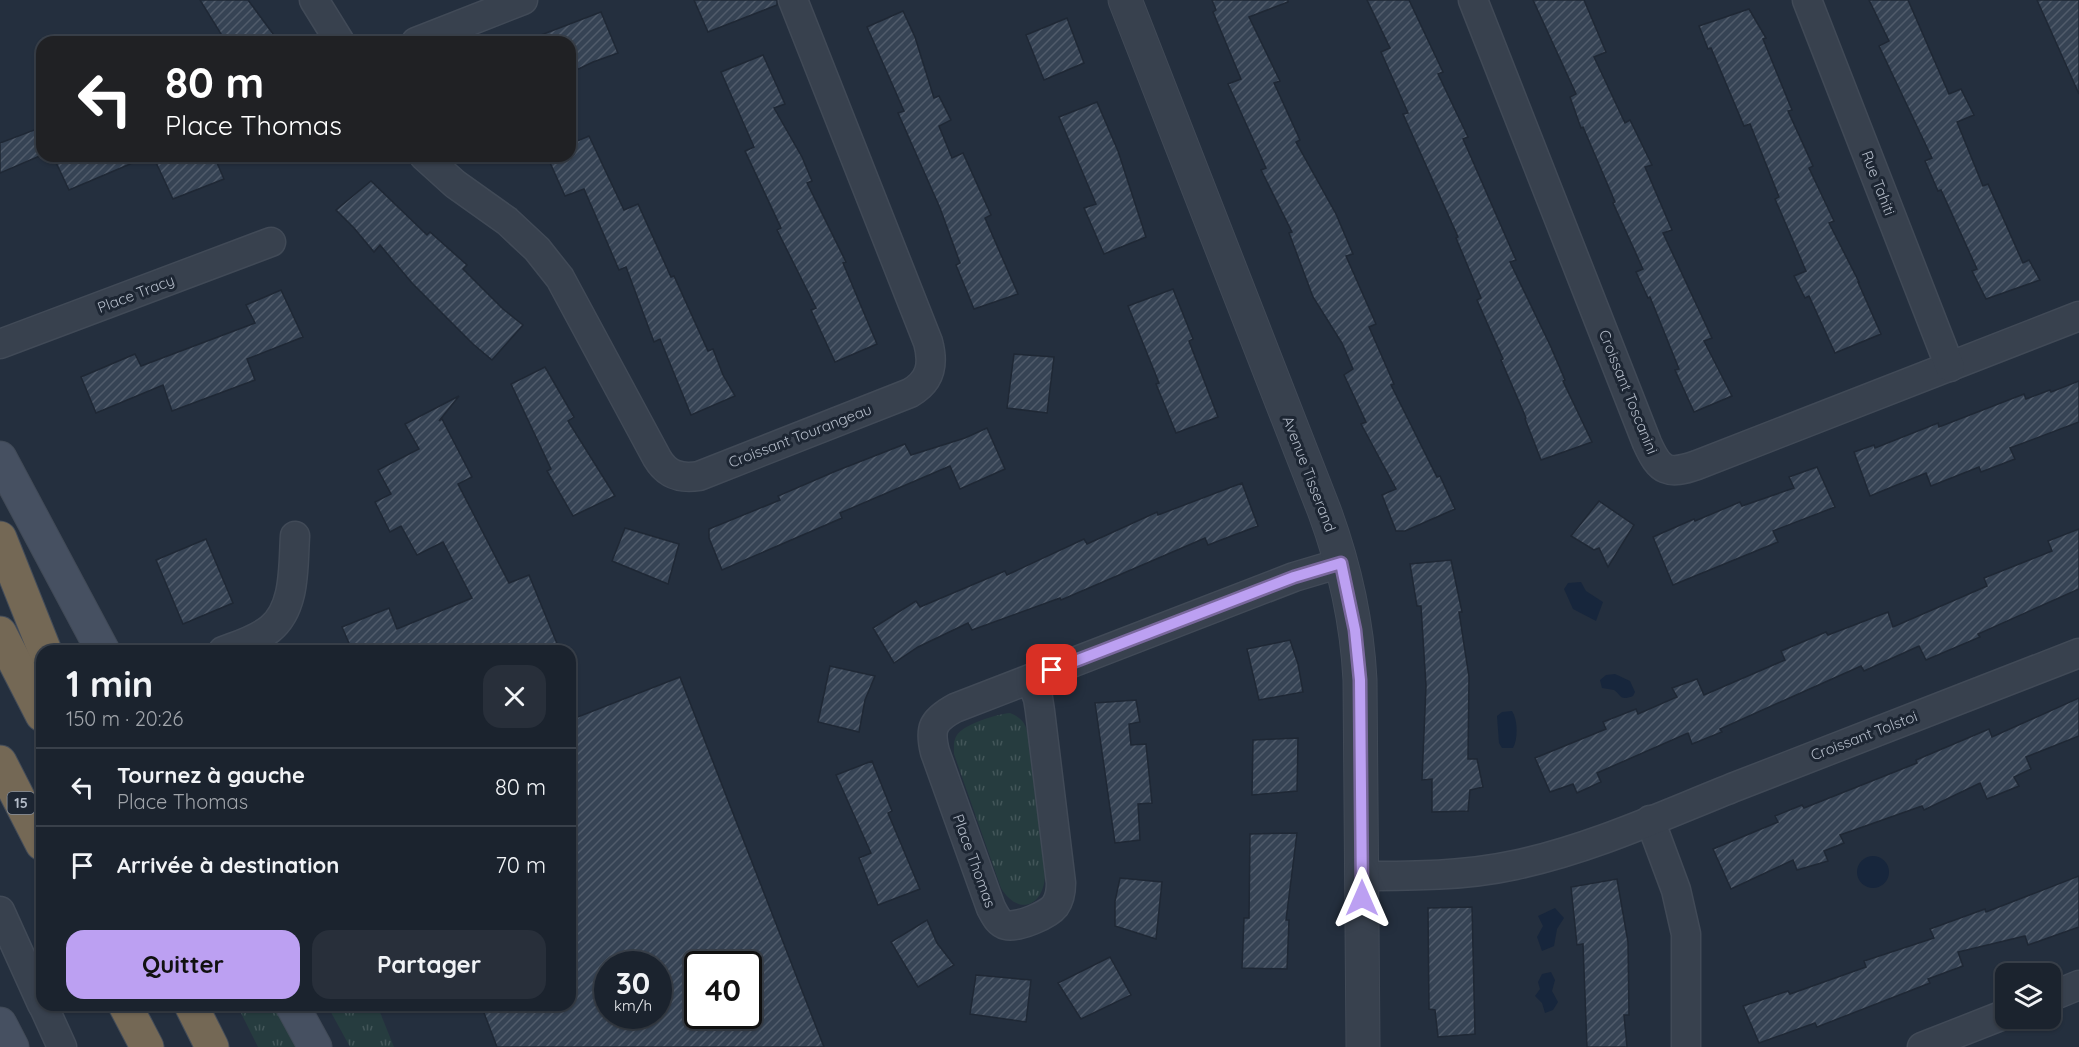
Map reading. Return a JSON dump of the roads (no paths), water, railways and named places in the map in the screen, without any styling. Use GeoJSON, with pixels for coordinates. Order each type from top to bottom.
{"type":"FeatureCollection","features":[{"type":"Feature","properties":{"kind":"highway"},"geometry":{"type":"LineString","coordinates":[[0,538],[43,645]]}},
{"type":"Feature","properties":{"kind":"highway"},"geometry":{"type":"LineString","coordinates":[[0,633],[36,703]]}},
{"type":"Feature","properties":{"kind":"highway","name":"15"},"geometry":{"type":"LineString","coordinates":[[0,762],[36,832]]}},
{"type":"Feature","properties":{"kind":"highway"},"geometry":{"type":"LineString","coordinates":[[128,1011],[147,1047]]}},
{"type":"Feature","properties":{"kind":"highway"},"geometry":{"type":"LineString","coordinates":[[194,1011],[212,1047]]}},
{"type":"Feature","properties":{"kind":"main road"},"geometry":{"type":"LineString","coordinates":[[0,458],[100,645]]}},
{"type":"Feature","properties":{"kind":"main road"},"geometry":{"type":"LineString","coordinates":[[295,1011],[315,1047]]}},
{"type":"Feature","properties":{"kind":"main road"},"geometry":{"type":"LineString","coordinates":[[0,1024],[12,1047]]}},
{"type":"Feature","properties":{"kind":"street"},"geometry":{"type":"LineString","coordinates":[[314,0],[336,36]]}},
{"type":"Feature","properties":{"kind":"street"},"geometry":{"type":"LineString","coordinates":[[431,36],[523,0]]}},
{"type":"Feature","properties":{"kind":"street","name":"Croissant Tourangeau"},"geometry":{"type":"LineString","coordinates":[[431,162],[455,184],[507,221],[549,264],[571,298],[657,458],[673,475],[689,478],[699,476],[910,393],[922,384],[931,369],[928,342],[793,0]]}},
{"type":"Feature","properties":{"kind":"street","name":"Avenue Tisserand"},"geometry":{"type":"LineString","coordinates":[[1125,0],[1324,510],[1341,563],[1359,653],[1362,736],[1363,1047]]}},
{"type":"Feature","properties":{"kind":"street","name":"Croissant Toscanini"},"geometry":{"type":"LineString","coordinates":[[1473,0],[1647,443],[1658,464],[1666,470],[1675,471],[1697,465],[2079,316]]}},
{"type":"Feature","properties":{"kind":"street","name":"Rue Tahiti"},"geometry":{"type":"LineString","coordinates":[[1807,0],[1950,367]]}},
{"type":"Feature","properties":{"kind":"street","name":"Place Tracy"},"geometry":{"type":"LineString","coordinates":[[0,344],[271,243]]}},
{"type":"Feature","properties":{"kind":"street"},"geometry":{"type":"LineString","coordinates":[[238,645],[259,636],[278,621],[288,601],[295,536]]}},
{"type":"Feature","properties":{"kind":"street","name":"Place Thomas"},"geometry":{"type":"LineString","coordinates":[[1030,679],[1038,698],[1040,711],[1061,883],[1060,896],[1054,907],[1044,915],[1014,926],[1005,925],[997,919],[991,908],[935,752],[932,730],[937,721],[955,708],[1030,679],[1300,575],[1341,563]]}},
{"type":"Feature","properties":{"kind":"street","name":"Croissant Tolstoi"},"geometry":{"type":"LineString","coordinates":[[1362,876],[1461,873],[1515,865],[1594,842],[2079,653]]}},
{"type":"Feature","properties":{"kind":"street"},"geometry":{"type":"LineString","coordinates":[[1650,820],[1676,890],[1686,934],[1686,1047]]}},
{"type":"Feature","properties":{"kind":"street"},"geometry":{"type":"LineString","coordinates":[[0,911],[36,991]]}},
{"type":"Feature","properties":{"kind":"street"},"geometry":{"type":"LineString","coordinates":[[2061,993],[2079,986]]}},
{"type":"Feature","properties":{"kind":"street"},"geometry":{"type":"LineString","coordinates":[[45,1011],[62,1047]]}},
{"type":"Feature","properties":{"kind":"street"},"geometry":{"type":"LineString","coordinates":[[1922,1047],[1995,1018]]}},
{"type":"Feature","properties":{"kind":"water"},"geometry":{"type":"Polygon","coordinates":[[[1581,582],[1586,591],[1603,602],[1596,621],[1573,609],[1564,589],[1568,583],[1581,582]]]}},
{"type":"Feature","properties":{"kind":"water"},"geometry":{"type":"Polygon","coordinates":[[[1615,674],[1630,681],[1635,692],[1633,696],[1623,698],[1614,690],[1602,688],[1600,680],[1606,675],[1615,674]]]}},
{"type":"Feature","properties":{"kind":"water"},"geometry":{"type":"Polygon","coordinates":[[[1512,711],[1516,724],[1515,744],[1513,748],[1502,748],[1499,743],[1497,716],[1502,712],[1512,711]]]}},
{"type":"Feature","properties":{"kind":"water"},"geometry":{"type":"Polygon","coordinates":[[[1873,856],[1884,861],[1889,872],[1884,883],[1873,888],[1862,883],[1857,872],[1862,861],[1873,856]]]}},
{"type":"Feature","properties":{"kind":"water"},"geometry":{"type":"Polygon","coordinates":[[[1555,908],[1564,918],[1557,929],[1554,946],[1542,951],[1537,937],[1543,926],[1538,916],[1555,908]]]}},
{"type":"Feature","properties":{"kind":"water"},"geometry":{"type":"Polygon","coordinates":[[[1551,972],[1555,980],[1552,991],[1558,1002],[1553,1010],[1545,1013],[1542,1003],[1535,996],[1540,989],[1538,982],[1542,974],[1551,972]]]}}]}
